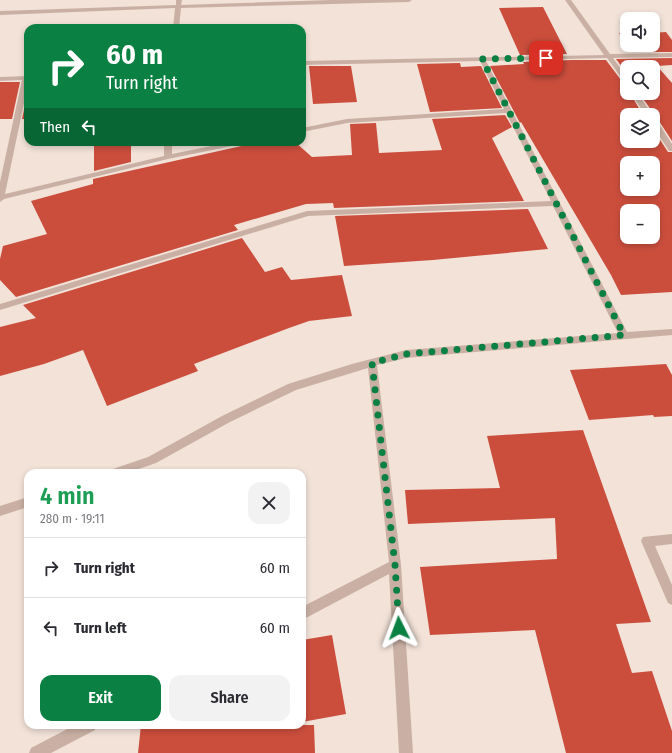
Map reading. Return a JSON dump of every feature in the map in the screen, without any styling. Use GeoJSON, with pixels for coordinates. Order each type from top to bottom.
{"type":"FeatureCollection","features":[{"type":"Feature","properties":{"kind":"street"},"geometry":{"type":"LineString","coordinates":[[177,24],[179,0]]}},
{"type":"Feature","properties":{"kind":"street"},"geometry":{"type":"LineString","coordinates":[[0,13],[303,1],[409,0]]}},
{"type":"Feature","properties":{"kind":"street"},"geometry":{"type":"LineString","coordinates":[[568,0],[620,71]]}},
{"type":"Feature","properties":{"kind":"street"},"geometry":{"type":"LineString","coordinates":[[306,63],[672,55]]}},
{"type":"Feature","properties":{"kind":"street"},"geometry":{"type":"LineString","coordinates":[[482,59],[624,335]]}},
{"type":"Feature","properties":{"kind":"street"},"geometry":{"type":"LineString","coordinates":[[0,79],[24,78]]}},
{"type":"Feature","properties":{"kind":"street"},"geometry":{"type":"LineString","coordinates":[[24,91],[0,198],[168,157],[222,146]]}},
{"type":"Feature","properties":{"kind":"street"},"geometry":{"type":"LineString","coordinates":[[306,129],[347,121],[509,111]]}},
{"type":"Feature","properties":{"kind":"street"},"geometry":{"type":"LineString","coordinates":[[660,131],[672,149]]}},
{"type":"Feature","properties":{"kind":"street"},"geometry":{"type":"LineString","coordinates":[[168,146],[168,157]]}},
{"type":"Feature","properties":{"kind":"street"},"geometry":{"type":"LineString","coordinates":[[0,307],[307,214],[556,203]]}},
{"type":"Feature","properties":{"kind":"street"},"geometry":{"type":"LineString","coordinates":[[126,469],[152,460],[226,419],[292,387],[352,368],[406,354],[672,332]]}},
{"type":"Feature","properties":{"kind":"street"},"geometry":{"type":"LineString","coordinates":[[372,363],[395,565],[406,753]]}},
{"type":"Feature","properties":{"kind":"street"},"geometry":{"type":"LineString","coordinates":[[0,511],[24,503]]}},
{"type":"Feature","properties":{"kind":"street"},"geometry":{"type":"LineString","coordinates":[[672,539],[647,541],[672,599]]}},
{"type":"Feature","properties":{"kind":"street"},"geometry":{"type":"LineString","coordinates":[[306,612],[395,565]]}},
{"type":"Feature","properties":{"kind":"street"},"geometry":{"type":"LineString","coordinates":[[36,753],[82,729]]}},
{"type":"Feature","properties":{"kind":"building"},"geometry":{"type":"Polygon","coordinates":[[[543,7],[567,54],[520,55],[499,8],[543,7]]]}},
{"type":"Feature","properties":{"kind":"building"},"geometry":{"type":"Polygon","coordinates":[[[660,32],[666,32],[672,40],[672,52],[660,52],[660,32]]]}},
{"type":"Feature","properties":{"kind":"building"},"geometry":{"type":"Polygon","coordinates":[[[672,58],[672,65],[660,66],[660,60],[620,60],[620,64],[616,59],[672,58]]]}},
{"type":"Feature","properties":{"kind":"building"},"geometry":{"type":"Polygon","coordinates":[[[606,60],[620,79],[620,100],[634,100],[639,108],[620,108],[620,148],[660,148],[660,140],[668,152],[672,152],[672,292],[621,295],[611,275],[521,122],[520,123],[490,66],[524,64],[523,62],[606,60]]]}},
{"type":"Feature","properties":{"kind":"building"},"geometry":{"type":"Polygon","coordinates":[[[460,63],[461,67],[481,66],[502,108],[430,112],[417,64],[460,63]]]}},
{"type":"Feature","properties":{"kind":"building"},"geometry":{"type":"Polygon","coordinates":[[[309,66],[351,66],[357,102],[313,104],[309,66]]]}},
{"type":"Feature","properties":{"kind":"building"},"geometry":{"type":"Polygon","coordinates":[[[660,69],[672,83],[672,141],[660,123],[660,108],[650,108],[644,100],[660,100],[660,69]]]}},
{"type":"Feature","properties":{"kind":"building"},"geometry":{"type":"Polygon","coordinates":[[[0,82],[20,82],[12,119],[0,119],[0,82]]]}},
{"type":"Feature","properties":{"kind":"building"},"geometry":{"type":"Polygon","coordinates":[[[505,115],[512,127],[492,138],[524,201],[334,208],[333,203],[306,204],[234,225],[238,230],[16,297],[0,280],[0,259],[3,246],[47,234],[31,201],[93,184],[93,179],[241,146],[300,146],[312,157],[352,155],[350,124],[376,123],[379,153],[442,150],[432,119],[505,115]]]}},
{"type":"Feature","properties":{"kind":"building"},"geometry":{"type":"Polygon","coordinates":[[[94,146],[131,146],[131,162],[94,171],[94,146]]]}},
{"type":"Feature","properties":{"kind":"building"},"geometry":{"type":"Polygon","coordinates":[[[528,209],[548,249],[433,260],[344,266],[335,216],[528,209]]]}},
{"type":"Feature","properties":{"kind":"building"},"geometry":{"type":"Polygon","coordinates":[[[242,238],[265,272],[282,267],[291,280],[342,275],[352,316],[309,321],[289,328],[194,364],[198,371],[107,406],[83,350],[44,364],[0,376],[0,327],[36,318],[23,305],[242,238]]]}},
{"type":"Feature","properties":{"kind":"building"},"geometry":{"type":"Polygon","coordinates":[[[666,364],[672,375],[672,416],[654,417],[653,415],[589,420],[570,370],[666,364]]]}},
{"type":"Feature","properties":{"kind":"building"},"geometry":{"type":"Polygon","coordinates":[[[583,430],[651,622],[616,624],[632,673],[652,671],[672,731],[672,753],[566,753],[535,630],[430,635],[420,567],[557,559],[555,518],[408,524],[405,490],[500,488],[487,436],[583,430]]]}},
{"type":"Feature","properties":{"kind":"building"},"geometry":{"type":"Polygon","coordinates":[[[332,635],[346,714],[306,721],[306,639],[332,635]]]}},
{"type":"Feature","properties":{"kind":"building"},"geometry":{"type":"Polygon","coordinates":[[[306,725],[314,725],[315,753],[138,753],[141,729],[306,729],[306,725]]]}},
{"type":"Feature","properties":{"kind":"route"},"geometry":{"type":"LineString","coordinates":[[399,628],[395,565],[372,363],[406,354],[624,335],[482,59],[546,58]]}}]}
